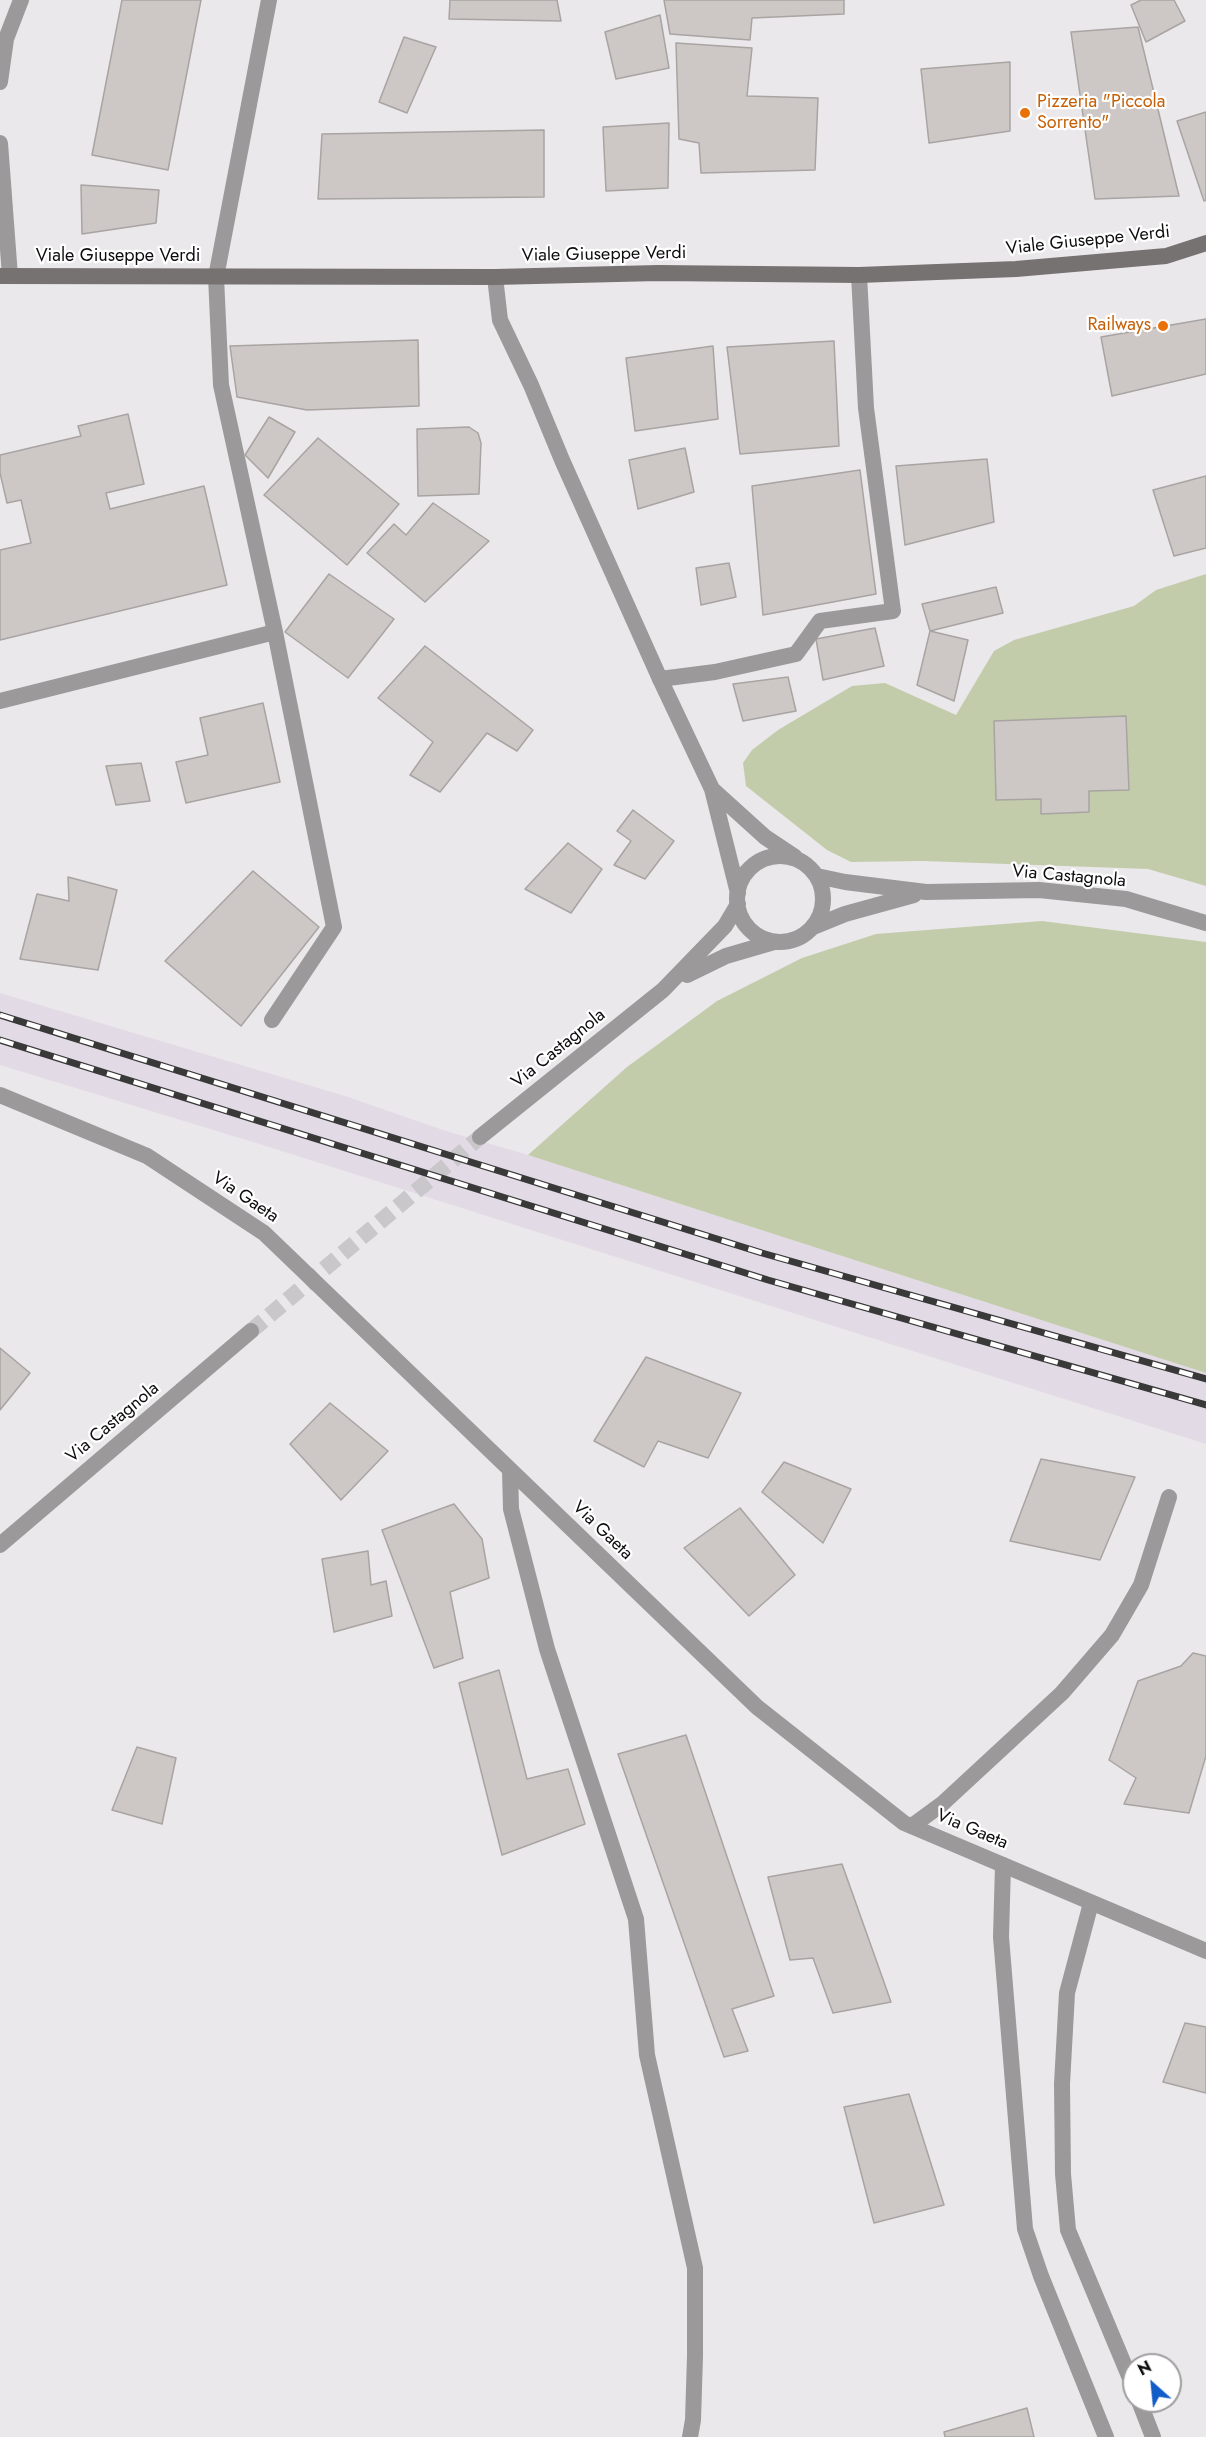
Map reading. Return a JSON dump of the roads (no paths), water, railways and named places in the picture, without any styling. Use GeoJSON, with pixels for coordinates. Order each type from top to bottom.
{"type":"FeatureCollection","features":[{"type":"Feature","properties":{"kind":"main road","name":"Viale Giuseppe Verdi"},"geometry":{"type":"LineString","coordinates":[[5,276],[495,277],[658,273],[859,275],[1016,269],[1166,256],[1206,243]]}},
{"type":"Feature","properties":{"kind":"street"},"geometry":{"type":"LineString","coordinates":[[0,82],[6,39],[21,0]]}},
{"type":"Feature","properties":{"kind":"street"},"geometry":{"type":"LineString","coordinates":[[269,0],[216,277],[221,385],[334,927],[272,1020]]}},
{"type":"Feature","properties":{"kind":"street"},"geometry":{"type":"LineString","coordinates":[[0,143],[5,276]]}},
{"type":"Feature","properties":{"kind":"street"},"geometry":{"type":"LineString","coordinates":[[660,679],[715,672],[796,654],[820,621],[893,610],[866,408],[859,275]]}},
{"type":"Feature","properties":{"kind":"street"},"geometry":{"type":"LineString","coordinates":[[495,277],[500,320],[531,385],[660,679],[712,789],[740,916],[748,928],[760,938],[775,942]]}},
{"type":"Feature","properties":{"kind":"street"},"geometry":{"type":"LineString","coordinates":[[0,701],[274,632]]}},
{"type":"Feature","properties":{"kind":"street"},"geometry":{"type":"LineString","coordinates":[[712,789],[765,837],[808,865],[817,876],[823,888],[824,902],[821,916],[813,927]]}},
{"type":"Feature","properties":{"kind":"street"},"geometry":{"type":"LineString","coordinates":[[663,990],[725,926],[738,899],[745,873],[756,863],[769,857],[783,855],[796,858]]}},
{"type":"Feature","properties":{"kind":"street"},"geometry":{"type":"LineString","coordinates":[[817,876],[845,882],[926,892]]}},
{"type":"Feature","properties":{"kind":"street","name":"Via Castagnola"},"geometry":{"type":"LineString","coordinates":[[926,892],[1039,890],[1126,899],[1206,923]]}},
{"type":"Feature","properties":{"kind":"street"},"geometry":{"type":"LineString","coordinates":[[663,990],[694,971],[726,956],[775,942],[796,939],[813,927],[876,904],[926,892]]}},
{"type":"Feature","properties":{"kind":"street","name":"Via Castagnola"},"geometry":{"type":"LineString","coordinates":[[480,1137],[663,990]]}},
{"type":"Feature","properties":{"kind":"street","name":"Via Gaeta"},"geometry":{"type":"LineString","coordinates":[[0,1095],[147,1156],[264,1233],[757,1707],[904,1823],[1206,1951]]}},
{"type":"Feature","properties":{"kind":"street","name":"Via Castagnola"},"geometry":{"type":"LineString","coordinates":[[0,1545],[251,1331]]}},
{"type":"Feature","properties":{"kind":"street"},"geometry":{"type":"LineString","coordinates":[[510,1470],[511,1509],[547,1649],[636,1919],[647,2055],[695,2268],[695,2356],[693,2420],[690,2437]]}},
{"type":"Feature","properties":{"kind":"street"},"geometry":{"type":"LineString","coordinates":[[912,1826],[942,1804],[1062,1693],[1112,1635],[1141,1585],[1169,1497]]}},
{"type":"Feature","properties":{"kind":"street"},"geometry":{"type":"LineString","coordinates":[[1003,1865],[1001,1937],[1025,2229],[1041,2276],[1106,2437]]}},
{"type":"Feature","properties":{"kind":"street"},"geometry":{"type":"LineString","coordinates":[[1091,1903],[1067,1993],[1062,2084],[1067,2219],[1073,2241],[1122,2359]]}},
{"type":"Feature","properties":{"kind":"street"},"geometry":{"type":"LineString","coordinates":[[1144,2413],[1153,2437]]}},
{"type":"Feature","properties":{"kind":"tunnel"},"geometry":{"type":"LineString","coordinates":[[251,1331],[480,1137]]}},
{"type":"Feature","properties":{"kind":"railway"},"geometry":{"type":"LineString","coordinates":[[0,1015],[762,1253],[1206,1379]]}},
{"type":"Feature","properties":{"kind":"railway"},"geometry":{"type":"LineString","coordinates":[[0,1040],[768,1280],[1206,1405]]}},
{"type":"Feature","properties":{"kind":"place","name":"Pizzeria \"Piccola Sorrento\""},"geometry":{"type":"Point","coordinates":[1025,113]}},
{"type":"Feature","properties":{"kind":"place","name":"Railways"},"geometry":{"type":"Point","coordinates":[1163,326]}}]}
